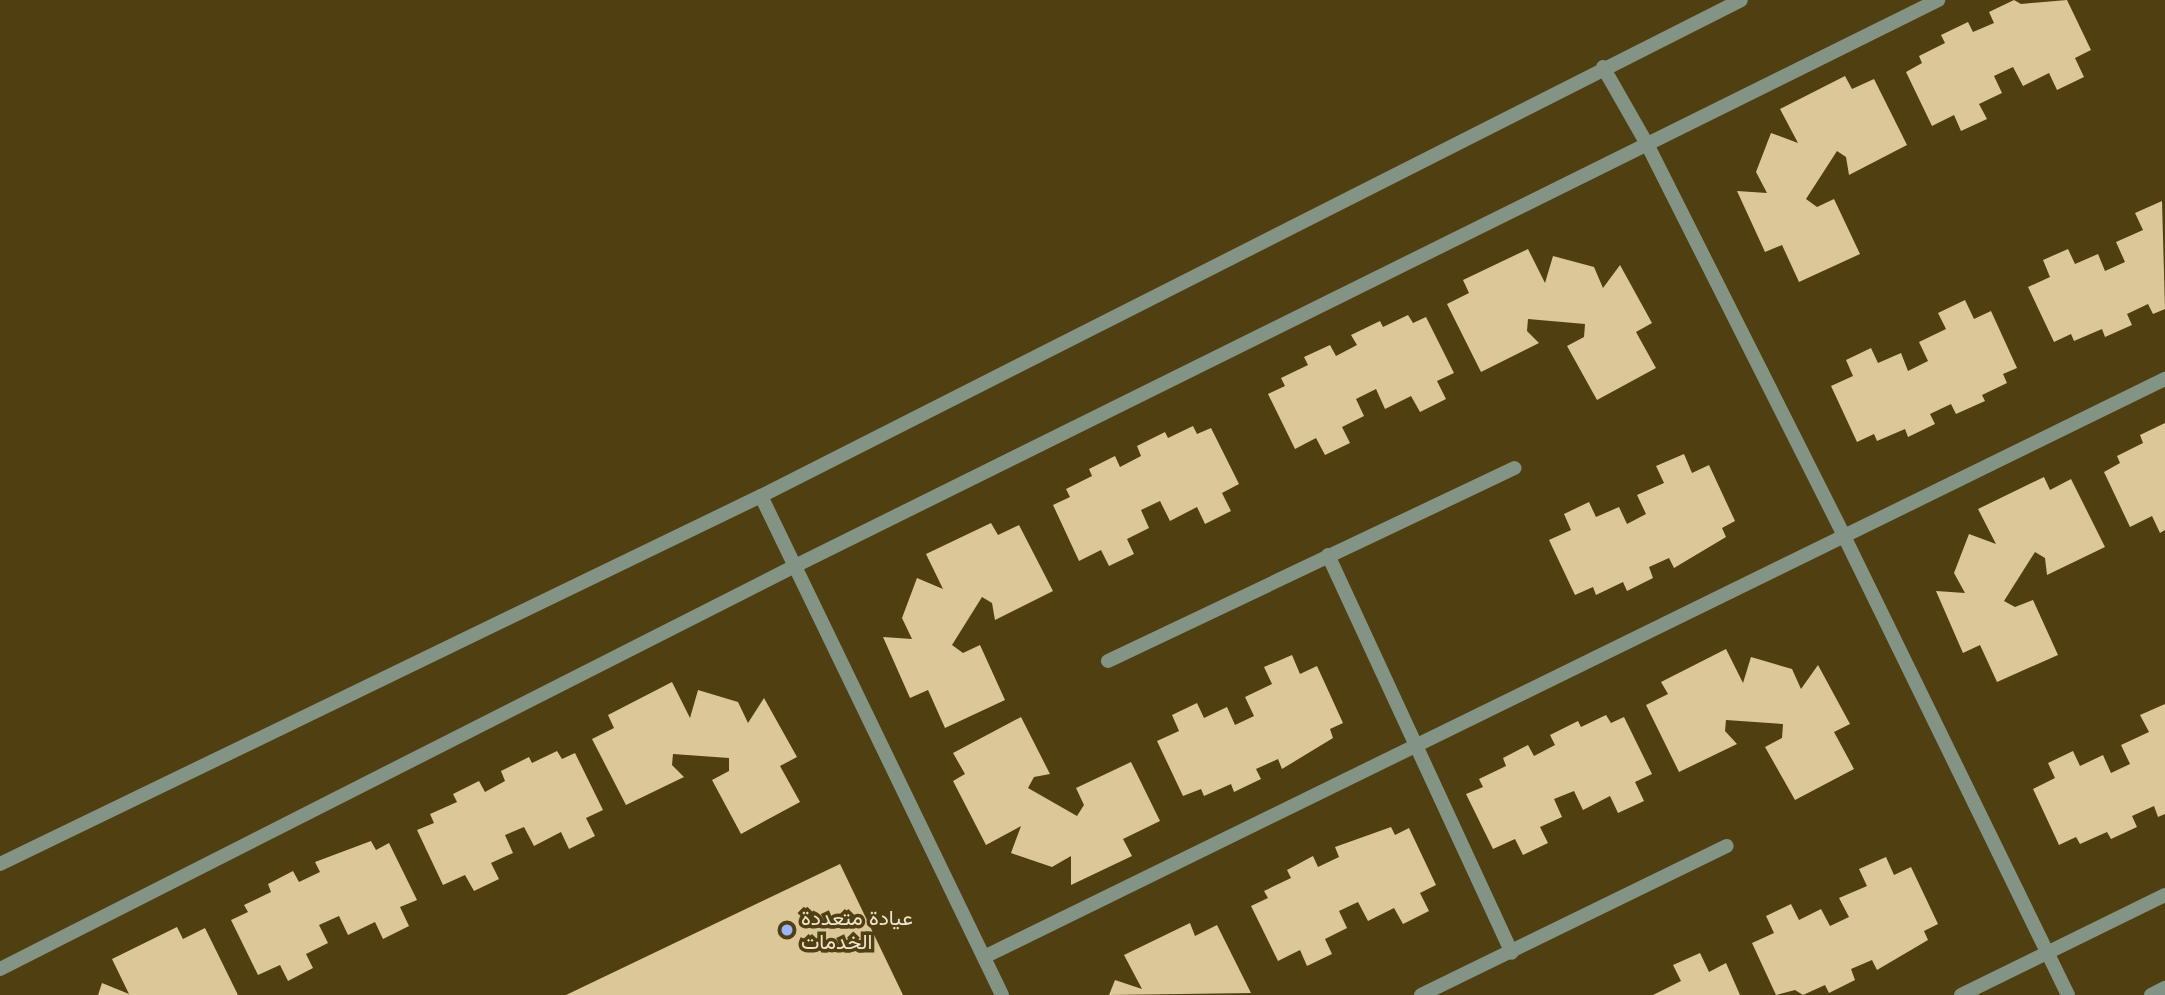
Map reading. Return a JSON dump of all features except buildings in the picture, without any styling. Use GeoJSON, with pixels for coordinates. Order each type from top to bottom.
{"type":"FeatureCollection","features":[{"type":"Feature","properties":{"kind":"street"},"geometry":{"type":"LineString","coordinates":[[0,864],[761,496],[1603,67],[1741,0]]}},
{"type":"Feature","properties":{"kind":"street"},"geometry":{"type":"LineString","coordinates":[[0,970],[793,566],[1648,146],[1938,0]]}},
{"type":"Feature","properties":{"kind":"street"},"geometry":{"type":"LineString","coordinates":[[1603,67],[1648,146],[1843,534],[2068,995]]}},
{"type":"Feature","properties":{"kind":"street"},"geometry":{"type":"LineString","coordinates":[[984,957],[1843,534],[2165,379]]}},
{"type":"Feature","properties":{"kind":"street"},"geometry":{"type":"LineString","coordinates":[[1108,661],[1514,467]]}},
{"type":"Feature","properties":{"kind":"street"},"geometry":{"type":"LineString","coordinates":[[761,496],[1002,995]]}},
{"type":"Feature","properties":{"kind":"street"},"geometry":{"type":"LineString","coordinates":[[1328,555],[1418,744],[1512,953]]}},
{"type":"Feature","properties":{"kind":"street"},"geometry":{"type":"LineString","coordinates":[[1421,995],[1727,846]]}},
{"type":"Feature","properties":{"kind":"street"},"geometry":{"type":"LineString","coordinates":[[1961,995],[2165,895]]}},
{"type":"Feature","properties":{"kind":"street"},"geometry":{"type":"LineString","coordinates":[[2151,995],[2165,988]]}},
{"type":"Feature","properties":{"kind":"place","name":"عيادة متعددة الخدمات"},"geometry":{"type":"Point","coordinates":[787,930]}}]}
